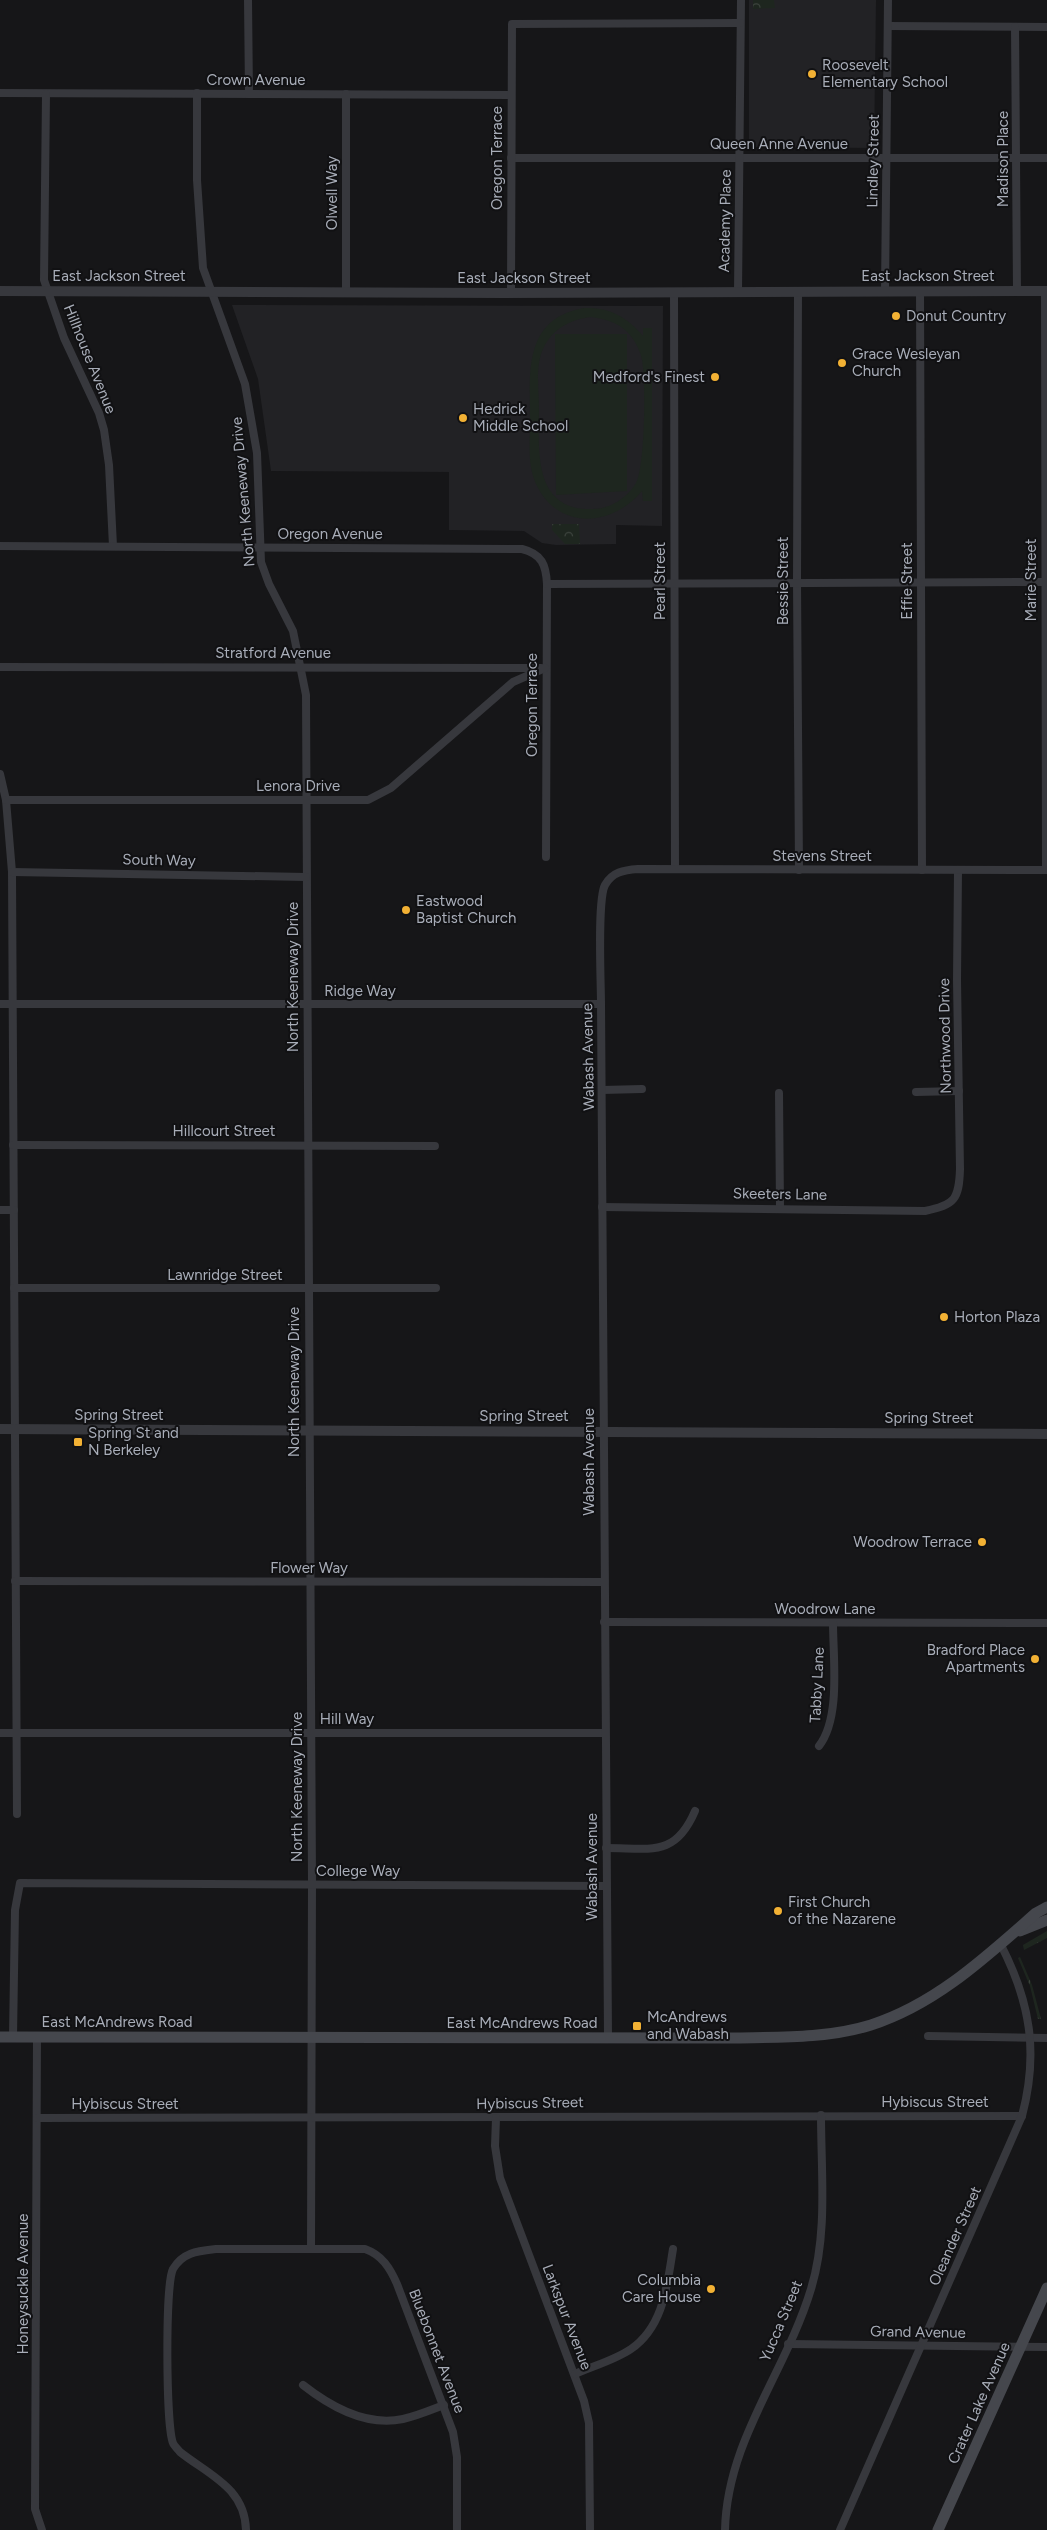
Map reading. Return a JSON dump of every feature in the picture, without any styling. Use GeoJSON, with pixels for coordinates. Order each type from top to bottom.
{"type":"FeatureCollection","features":[{"type":"Feature","properties":{"kind":"main road","name":"East McAndrews Road"},"geometry":{"type":"LineString","coordinates":[[0,2037],[608,2038],[784,2037],[820,2034],[869,2025],[896,2016],[936,1995],[954,1983],[1036,1913],[1047,1907]]}},
{"type":"Feature","properties":{"kind":"main road","name":"East McAndrews Road"},"geometry":{"type":"LineString","coordinates":[[1013,1933],[1047,1920]]}},
{"type":"Feature","properties":{"kind":"main road","name":"Crater Lake Avenue"},"geometry":{"type":"LineString","coordinates":[[938,2530],[1047,2288]]}},
{"type":"Feature","properties":{"kind":"street"},"geometry":{"type":"LineString","coordinates":[[248,0],[249,94]]}},
{"type":"Feature","properties":{"kind":"street","name":"Academy Place"},"geometry":{"type":"LineString","coordinates":[[738,292],[741,0]]}},
{"type":"Feature","properties":{"kind":"street","name":"Lindley Street"},"geometry":{"type":"LineString","coordinates":[[885,291],[888,0]]}},
{"type":"Feature","properties":{"kind":"street","name":"Oregon Terrace"},"geometry":{"type":"LineString","coordinates":[[511,293],[512,24],[740,23]]}},
{"type":"Feature","properties":{"kind":"street"},"geometry":{"type":"LineString","coordinates":[[888,26],[1047,27]]}},
{"type":"Feature","properties":{"kind":"street","name":"Madison Place"},"geometry":{"type":"LineString","coordinates":[[1015,27],[1017,291]]}},
{"type":"Feature","properties":{"kind":"street","name":"Crown Avenue"},"geometry":{"type":"LineString","coordinates":[[0,93],[511,95]]}},
{"type":"Feature","properties":{"kind":"street","name":"North Keeneway Drive"},"geometry":{"type":"LineString","coordinates":[[197,93],[200,236],[203,268],[236,354],[251,412],[259,483],[260,547],[264,573],[293,631],[306,695],[308,1430],[312,1884],[310,2037],[311,2249]]}},
{"type":"Feature","properties":{"kind":"street","name":"Hillhouse Avenue"},"geometry":{"type":"LineString","coordinates":[[46,94],[44,264],[47,291],[64,338],[104,430],[109,466],[113,546]]}},
{"type":"Feature","properties":{"kind":"street","name":"Olwell Way"},"geometry":{"type":"LineString","coordinates":[[346,94],[346,292]]}},
{"type":"Feature","properties":{"kind":"street","name":"Queen Anne Avenue"},"geometry":{"type":"LineString","coordinates":[[511,158],[1047,158]]}},
{"type":"Feature","properties":{"kind":"street","name":"East Jackson Street"},"geometry":{"type":"LineString","coordinates":[[0,291],[511,293],[1046,291]]}},
{"type":"Feature","properties":{"kind":"street","name":"Effie Street"},"geometry":{"type":"LineString","coordinates":[[920,291],[922,870]]}},
{"type":"Feature","properties":{"kind":"street","name":"Marie Street"},"geometry":{"type":"LineString","coordinates":[[1046,291],[1046,870]]}},
{"type":"Feature","properties":{"kind":"street","name":"Bessie Street"},"geometry":{"type":"LineString","coordinates":[[798,292],[797,582],[799,870]]}},
{"type":"Feature","properties":{"kind":"street","name":"Pearl Street"},"geometry":{"type":"LineString","coordinates":[[674,293],[675,869]]}},
{"type":"Feature","properties":{"kind":"street","name":"Oregon Avenue"},"geometry":{"type":"LineString","coordinates":[[0,546],[522,549],[538,555]]}},
{"type":"Feature","properties":{"kind":"street","name":"Oregon Terrace"},"geometry":{"type":"LineString","coordinates":[[538,555],[544,563],[547,584],[546,857]]}},
{"type":"Feature","properties":{"kind":"street"},"geometry":{"type":"LineString","coordinates":[[547,584],[1046,582]]}},
{"type":"Feature","properties":{"kind":"street","name":"Stratford Avenue"},"geometry":{"type":"LineString","coordinates":[[0,667],[546,668]]}},
{"type":"Feature","properties":{"kind":"street","name":"Lenora Drive"},"geometry":{"type":"LineString","coordinates":[[6,800],[368,800],[377,797],[391,788],[513,682],[546,668]]}},
{"type":"Feature","properties":{"kind":"street"},"geometry":{"type":"LineString","coordinates":[[0,774],[6,800],[12,872],[16,1814]]}},
{"type":"Feature","properties":{"kind":"street","name":"Stevens Street"},"geometry":{"type":"LineString","coordinates":[[604,886],[612,876],[621,871],[675,869],[1046,870]]}},
{"type":"Feature","properties":{"kind":"street","name":"Northwood Drive"},"geometry":{"type":"LineString","coordinates":[[954,1200],[960,1183],[958,870]]}},
{"type":"Feature","properties":{"kind":"street","name":"South Way"},"geometry":{"type":"LineString","coordinates":[[12,872],[306,876]]}},
{"type":"Feature","properties":{"kind":"street","name":"Wabash Avenue"},"geometry":{"type":"LineString","coordinates":[[604,886],[601,916],[603,1582],[608,2038]]}},
{"type":"Feature","properties":{"kind":"street","name":"Ridge Way"},"geometry":{"type":"LineString","coordinates":[[0,1004],[601,1004]]}},
{"type":"Feature","properties":{"kind":"street"},"geometry":{"type":"LineString","coordinates":[[602,1090],[642,1089]]}},
{"type":"Feature","properties":{"kind":"street"},"geometry":{"type":"LineString","coordinates":[[916,1092],[959,1091]]}},
{"type":"Feature","properties":{"kind":"street"},"geometry":{"type":"LineString","coordinates":[[779,1093],[780,1208]]}},
{"type":"Feature","properties":{"kind":"street","name":"Hillcourt Street"},"geometry":{"type":"LineString","coordinates":[[13,1145],[435,1146]]}},
{"type":"Feature","properties":{"kind":"street","name":"Skeeters Lane"},"geometry":{"type":"LineString","coordinates":[[602,1207],[925,1211],[948,1205],[954,1200]]}},
{"type":"Feature","properties":{"kind":"street"},"geometry":{"type":"LineString","coordinates":[[0,1210],[14,1210]]}},
{"type":"Feature","properties":{"kind":"street","name":"Lawnridge Street"},"geometry":{"type":"LineString","coordinates":[[14,1288],[436,1288]]}},
{"type":"Feature","properties":{"kind":"street","name":"Spring Street"},"geometry":{"type":"LineString","coordinates":[[0,1429],[1047,1434]]}},
{"type":"Feature","properties":{"kind":"street","name":"Flower Way"},"geometry":{"type":"LineString","coordinates":[[16,1582],[603,1582]]}},
{"type":"Feature","properties":{"kind":"street","name":"Woodrow Lane"},"geometry":{"type":"LineString","coordinates":[[604,1622],[1047,1623]]}},
{"type":"Feature","properties":{"kind":"street","name":"Tabby Lane"},"geometry":{"type":"LineString","coordinates":[[819,1746],[830,1726],[832,1710],[833,1623]]}},
{"type":"Feature","properties":{"kind":"street","name":"Hill Way"},"geometry":{"type":"LineString","coordinates":[[0,1733],[604,1733]]}},
{"type":"Feature","properties":{"kind":"street"},"geometry":{"type":"LineString","coordinates":[[606,1848],[652,1848],[672,1844],[689,1827],[695,1811]]}},
{"type":"Feature","properties":{"kind":"street","name":"College Way"},"geometry":{"type":"LineString","coordinates":[[13,2037],[15,1910],[20,1883],[606,1886]]}},
{"type":"Feature","properties":{"kind":"street","name":"Oleander Street"},"geometry":{"type":"LineString","coordinates":[[840,2530],[1022,2116],[1030,2078],[1031,2038],[1027,2013],[1017,1978],[1000,1943]]}},
{"type":"Feature","properties":{"kind":"street"},"geometry":{"type":"LineString","coordinates":[[928,2036],[1047,2038]]}},
{"type":"Feature","properties":{"kind":"street","name":"Honeysuckle Avenue"},"geometry":{"type":"LineString","coordinates":[[37,2037],[35,2509],[42,2530]]}},
{"type":"Feature","properties":{"kind":"street","name":"Yucca Street"},"geometry":{"type":"LineString","coordinates":[[726,2530],[728,2495],[732,2471],[756,2411],[788,2344],[811,2288],[820,2246],[820,2115]]}},
{"type":"Feature","properties":{"kind":"street","name":"Hybiscus Street"},"geometry":{"type":"LineString","coordinates":[[37,2118],[1022,2116]]}},
{"type":"Feature","properties":{"kind":"street","name":"Larkspur Avenue"},"geometry":{"type":"LineString","coordinates":[[496,2118],[495,2146],[500,2178],[575,2374],[589,2423],[590,2530]]}},
{"type":"Feature","properties":{"kind":"street"},"geometry":{"type":"LineString","coordinates":[[246,2530],[245,2515],[238,2498],[180,2452],[173,2443],[169,2419],[169,2293],[172,2271],[184,2257],[195,2251],[311,2249]]}},
{"type":"Feature","properties":{"kind":"street","name":"Bluebonnet Avenue"},"geometry":{"type":"LineString","coordinates":[[311,2249],[365,2249],[375,2252],[385,2262],[397,2284],[453,2432],[457,2457],[457,2530]]}},
{"type":"Feature","properties":{"kind":"street"},"geometry":{"type":"LineString","coordinates":[[575,2374],[630,2350],[649,2332],[663,2304],[673,2249]]}},
{"type":"Feature","properties":{"kind":"street","name":"Grand Avenue"},"geometry":{"type":"LineString","coordinates":[[788,2344],[1047,2347]]}},
{"type":"Feature","properties":{"kind":"street"},"geometry":{"type":"LineString","coordinates":[[303,2384],[340,2409],[354,2416],[371,2419],[401,2420],[444,2405]]}},
{"type":"Feature","properties":{"kind":"shaded area","name":"Roosevelt Elementary School"},"geometry":{"type":"Polygon","coordinates":[[[749,0],[876,0],[874,148],[749,147],[749,0]]]}},
{"type":"Feature","properties":{"kind":"shaded area","name":"Hedrick Middle School"},"geometry":{"type":"Polygon","coordinates":[[[232,305],[663,306],[662,526],[616,525],[616,544],[556,545],[542,543],[524,531],[449,530],[449,472],[271,471],[258,379],[232,305]]]}},
{"type":"Feature","properties":{"kind":"green space"},"geometry":{"type":"Polygon","coordinates":[[[753,0],[774,0],[775,8],[753,9],[753,0]]]}},
{"type":"Feature","properties":{"kind":"green space"},"geometry":{"type":"Polygon","coordinates":[[[584,308],[602,309],[617,314],[631,323],[643,336],[643,328],[652,328],[652,501],[643,501],[642,491],[630,503],[616,512],[586,519],[571,516],[558,510],[546,499],[536,484],[531,469],[530,452],[531,366],[534,350],[540,336],[550,323],[564,314],[584,308]],[[591,317],[576,320],[563,326],[551,336],[543,349],[539,363],[538,378],[539,442],[543,475],[549,489],[559,500],[573,507],[593,509],[606,507],[618,502],[636,483],[641,460],[644,423],[643,370],[639,349],[629,334],[620,326],[591,317]]]}},
{"type":"Feature","properties":{"kind":"green space"},"geometry":{"type":"Polygon","coordinates":[[[555,334],[627,334],[627,491],[556,495],[555,334]]]}},
{"type":"Feature","properties":{"kind":"green space"},"geometry":{"type":"Polygon","coordinates":[[[552,524],[579,524],[580,544],[565,544],[552,530],[552,524]]]}},
{"type":"Feature","properties":{"kind":"green space"},"geometry":{"type":"Polygon","coordinates":[[[1047,1931],[1047,1938],[1024,1950],[1023,1945],[1047,1931]]]}},
{"type":"Feature","properties":{"kind":"green space"},"geometry":{"type":"Polygon","coordinates":[[[1020,1957],[1032,1985],[1041,2019],[1038,2019],[1030,1986],[1018,1958],[1020,1957]]]}},
{"type":"Feature","properties":{"kind":"place","name":"Roosevelt Elementary School"},"geometry":{"type":"Point","coordinates":[812,74]}},
{"type":"Feature","properties":{"kind":"place","name":"Donut Country"},"geometry":{"type":"Point","coordinates":[896,316]}},
{"type":"Feature","properties":{"kind":"place","name":"Grace Wesleyan Church"},"geometry":{"type":"Point","coordinates":[842,363]}},
{"type":"Feature","properties":{"kind":"place","name":"Medford's Finest"},"geometry":{"type":"Point","coordinates":[715,377]}},
{"type":"Feature","properties":{"kind":"place","name":"Hedrick Middle School"},"geometry":{"type":"Point","coordinates":[463,418]}},
{"type":"Feature","properties":{"kind":"place","name":"Eastwood Baptist Church"},"geometry":{"type":"Point","coordinates":[406,910]}},
{"type":"Feature","properties":{"kind":"place","name":"Horton Plaza"},"geometry":{"type":"Point","coordinates":[944,1317]}},
{"type":"Feature","properties":{"kind":"place","name":"Spring St and N Berkeley"},"geometry":{"type":"Point","coordinates":[78,1442]}},
{"type":"Feature","properties":{"kind":"place","name":"Woodrow Terrace"},"geometry":{"type":"Point","coordinates":[982,1542]}},
{"type":"Feature","properties":{"kind":"place","name":"Bradford Place Apartments"},"geometry":{"type":"Point","coordinates":[1035,1659]}},
{"type":"Feature","properties":{"kind":"place","name":"First Church of the Nazarene"},"geometry":{"type":"Point","coordinates":[778,1911]}},
{"type":"Feature","properties":{"kind":"place","name":"McAndrews and Wabash"},"geometry":{"type":"Point","coordinates":[637,2026]}},
{"type":"Feature","properties":{"kind":"place","name":"Columbia Care House"},"geometry":{"type":"Point","coordinates":[711,2289]}}]}
